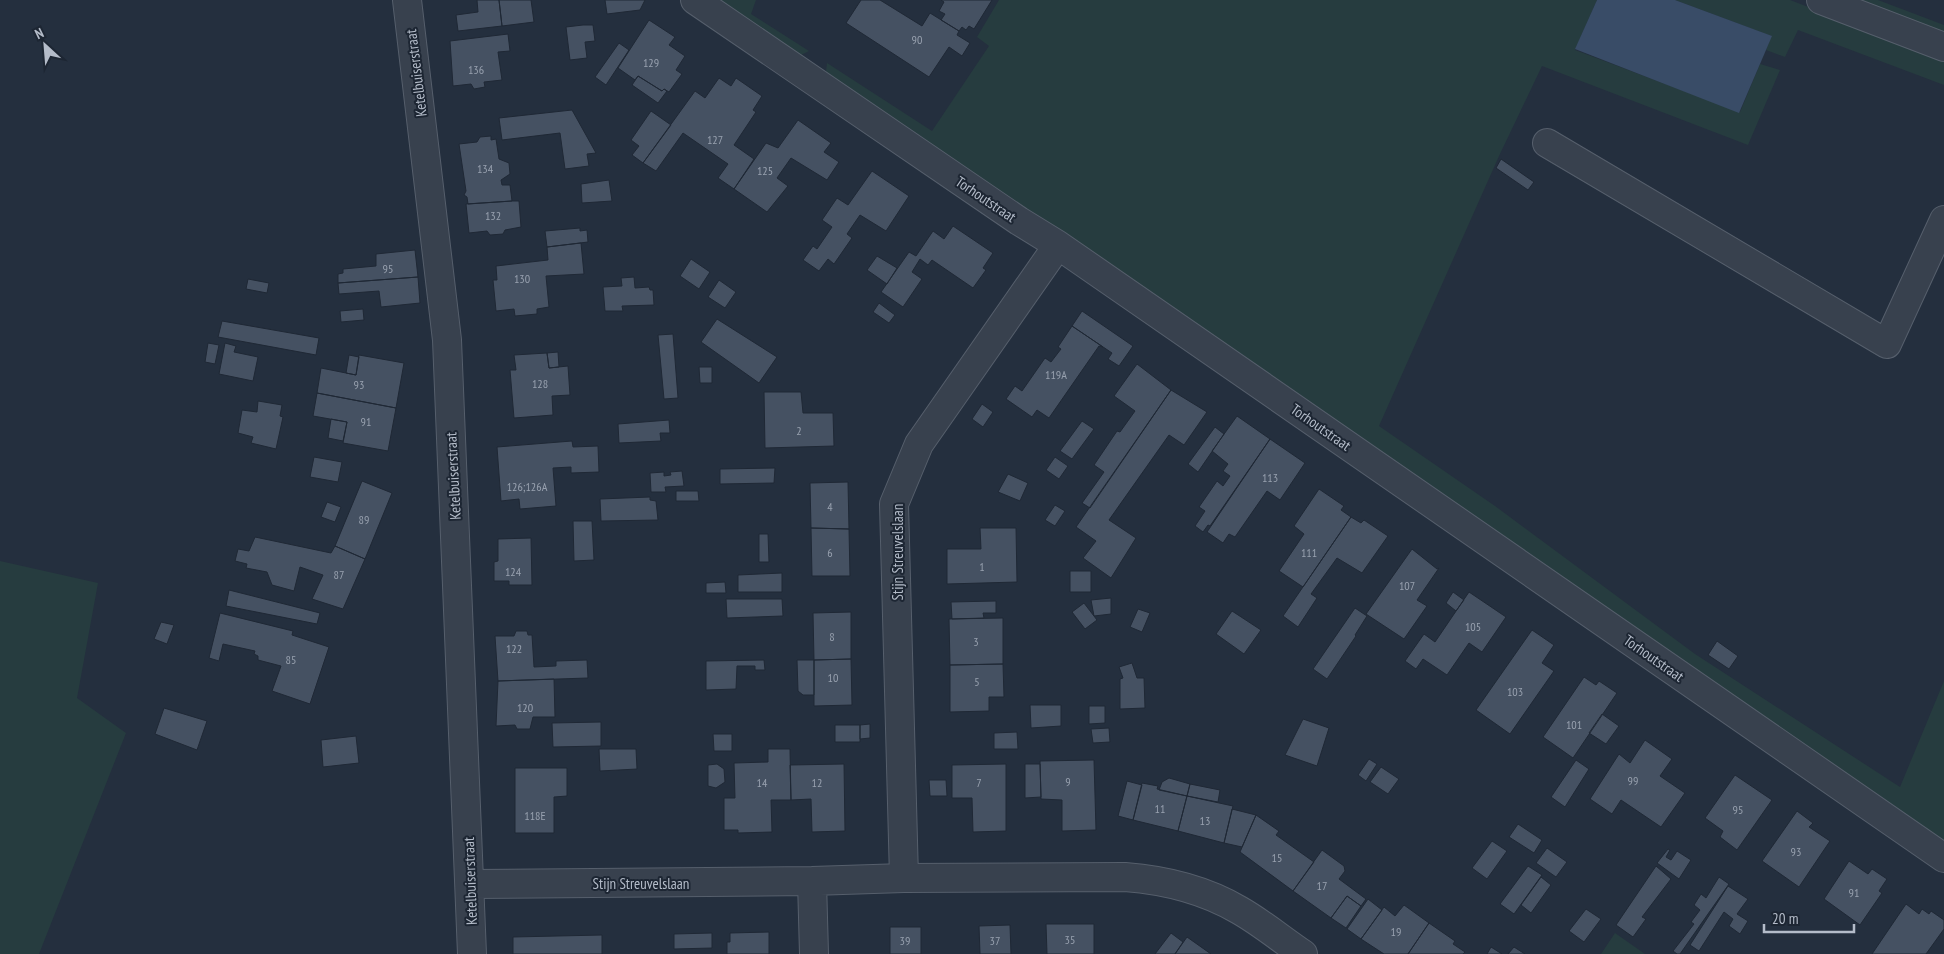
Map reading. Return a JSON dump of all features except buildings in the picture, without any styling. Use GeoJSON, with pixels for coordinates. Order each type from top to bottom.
{"type":"FeatureCollection","features":[{"type":"Feature","properties":{"kind":"street","name":"Ketelbuiserstraat"},"geometry":{"type":"LineString","coordinates":[[407,0],[447,340],[471,884],[472,954]]}},
{"type":"Feature","properties":{"kind":"street","name":"Torhoutstraat"},"geometry":{"type":"LineString","coordinates":[[695,0],[1019,221],[1058,245],[1944,858]]}},
{"type":"Feature","properties":{"kind":"street"},"geometry":{"type":"LineString","coordinates":[[1821,0],[1944,47]]}},
{"type":"Feature","properties":{"kind":"street"},"geometry":{"type":"LineString","coordinates":[[1547,143],[1887,344],[1944,220]]}},
{"type":"Feature","properties":{"kind":"street","name":"Stijn Streuvelslaan"},"geometry":{"type":"LineString","coordinates":[[904,878],[894,504],[919,444],[1058,245]]}},
{"type":"Feature","properties":{"kind":"street","name":"Stijn Streuvelslaan"},"geometry":{"type":"LineString","coordinates":[[471,884],[1125,877],[1154,880],[1186,887],[1239,910],[1304,954]]}},
{"type":"Feature","properties":{"kind":"street"},"geometry":{"type":"LineString","coordinates":[[812,881],[814,954]]}},
{"type":"Feature","properties":{"kind":"green space"},"geometry":{"type":"Polygon","coordinates":[[[709,0],[756,0],[751,14],[809,51],[799,56],[709,0]]]}},
{"type":"Feature","properties":{"kind":"green space"},"geometry":{"type":"Polygon","coordinates":[[[999,0],[1597,0],[1575,50],[1740,112],[1760,64],[1780,70],[1748,145],[1542,66],[1499,156],[1379,426],[1495,506],[1695,654],[1900,787],[1944,681],[1944,841],[921,144],[925,139],[826,72],[827,63],[932,131],[989,46],[977,37],[999,0]]]}},
{"type":"Feature","properties":{"kind":"green space"},"geometry":{"type":"Polygon","coordinates":[[[1675,0],[1790,0],[1944,59],[1944,85],[1798,30],[1785,57],[1766,50],[1771,36],[1675,0]]]}},
{"type":"Feature","properties":{"kind":"green space"},"geometry":{"type":"Polygon","coordinates":[[[1839,0],[1878,0],[1944,25],[1944,40],[1839,0]]]}},
{"type":"Feature","properties":{"kind":"green space"},"geometry":{"type":"Polygon","coordinates":[[[0,561],[98,583],[77,698],[126,733],[39,954],[0,954],[0,561]]]}},
{"type":"Feature","properties":{"kind":"green space"},"geometry":{"type":"Polygon","coordinates":[[[1615,933],[1645,954],[1601,954],[1615,933]]]}},
{"type":"Feature","properties":{"kind":"water"},"geometry":{"type":"Polygon","coordinates":[[[1597,0],[1675,0],[1772,36],[1739,113],[1575,49],[1597,0]]]}}]}
